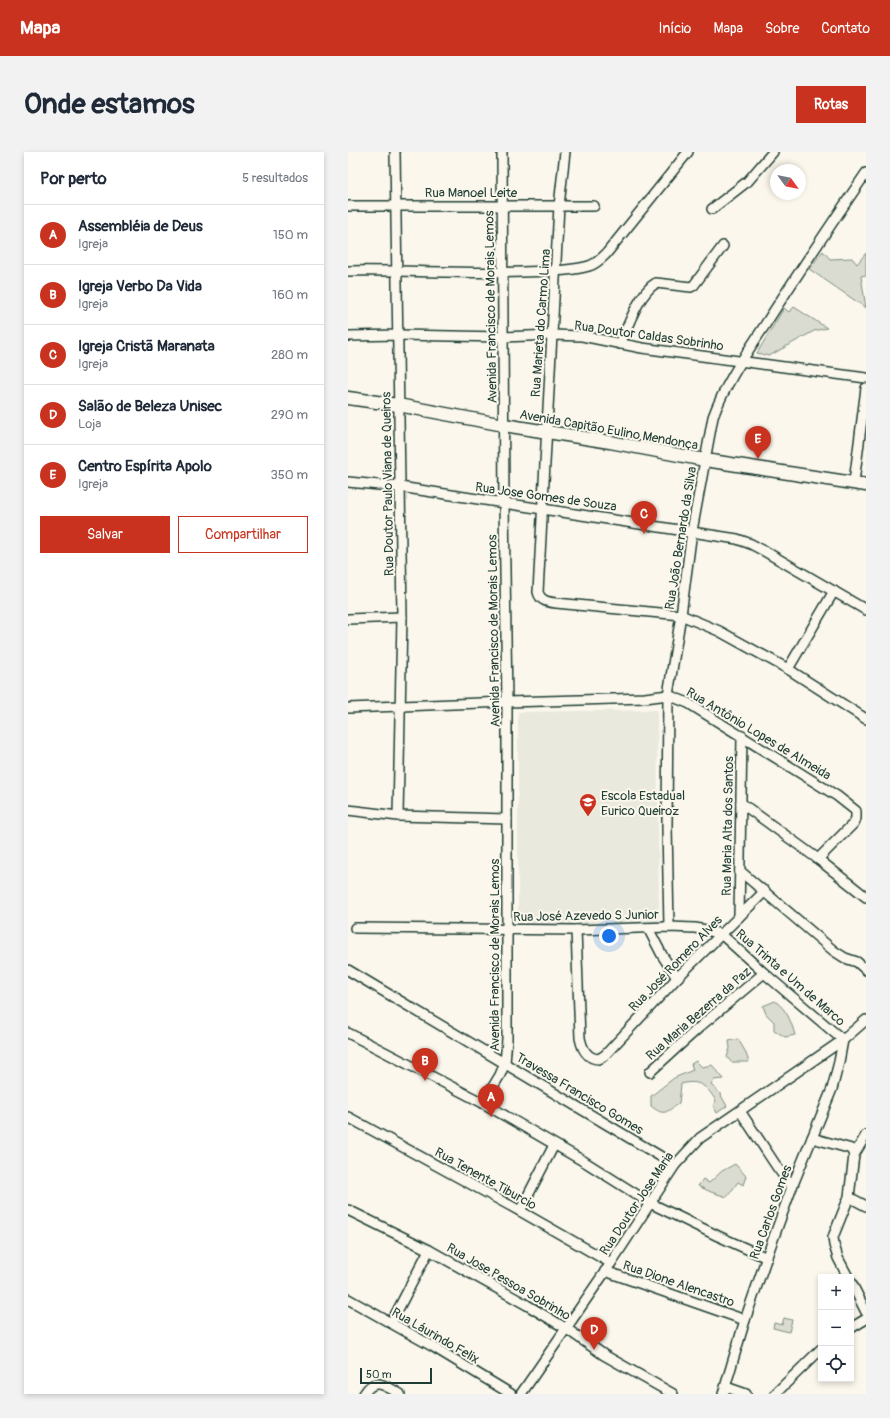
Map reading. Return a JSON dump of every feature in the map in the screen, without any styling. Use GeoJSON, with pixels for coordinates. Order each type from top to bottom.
{"type":"FeatureCollection","features":[{"type":"Feature","properties":{"kind":"main road","name":"Avenida Capitão Eulino Mendonça"},"geometry":{"type":"LineString","coordinates":[[348,398],[398,405],[705,460],[860,483]]}},
{"type":"Feature","properties":{"kind":"street","name":"Rua Doutor Paulo Viana de Queiros"},"geometry":{"type":"LineString","coordinates":[[395,152],[399,335],[398,405],[402,617],[399,706],[398,816]]}},
{"type":"Feature","properties":{"kind":"street","name":"Avenida Francisco de Morais Lemos"},"geometry":{"type":"LineString","coordinates":[[483,1104],[500,1075],[505,1063],[507,1038],[508,819],[502,152]]}},
{"type":"Feature","properties":{"kind":"street","name":"Rua Marieta do Carmo Lima"},"geometry":{"type":"LineString","coordinates":[[564,152],[559,206],[546,432],[539,596],[543,600],[556,604],[681,615]]}},
{"type":"Feature","properties":{"kind":"street"},"geometry":{"type":"LineString","coordinates":[[348,272],[556,271],[588,267],[598,262],[606,254],[688,152]]}},
{"type":"Feature","properties":{"kind":"street"},"geometry":{"type":"LineString","coordinates":[[712,209],[748,181],[768,154]]}},
{"type":"Feature","properties":{"kind":"street","name":"Rua João Bernardo da Silva"},"geometry":{"type":"LineString","coordinates":[[669,927],[667,827],[668,695],[681,615],[692,532],[712,423],[719,400],[742,361],[805,263],[866,173]]}},
{"type":"Feature","properties":{"kind":"street","name":"Rua Manoel Leite"},"geometry":{"type":"LineString","coordinates":[[348,206],[594,206]]}},
{"type":"Feature","properties":{"kind":"street"},"geometry":{"type":"LineString","coordinates":[[620,344],[642,297],[647,290],[656,283],[691,287],[723,246]]}},
{"type":"Feature","properties":{"kind":"street","name":"Rua Doutor Caldas Sobrinho"},"geometry":{"type":"LineString","coordinates":[[348,336],[582,336],[620,344],[866,378]]}},
{"type":"Feature","properties":{"kind":"street"},"geometry":{"type":"LineString","coordinates":[[860,483],[866,388]]}},
{"type":"Feature","properties":{"kind":"street","name":"Rua Jose Gomes de Souza"},"geometry":{"type":"LineString","coordinates":[[348,482],[400,487],[738,539],[751,544],[866,610]]}},
{"type":"Feature","properties":{"kind":"street"},"geometry":{"type":"LineString","coordinates":[[788,669],[834,591]]}},
{"type":"Feature","properties":{"kind":"street"},"geometry":{"type":"LineString","coordinates":[[681,615],[719,631],[788,669],[865,716]]}},
{"type":"Feature","properties":{"kind":"street"},"geometry":{"type":"LineString","coordinates":[[348,619],[402,617]]}},
{"type":"Feature","properties":{"kind":"street"},"geometry":{"type":"LineString","coordinates":[[348,708],[601,700],[644,698],[668,695]]}},
{"type":"Feature","properties":{"kind":"street","name":"Rua Antônio Lopes de Almeida"},"geometry":{"type":"LineString","coordinates":[[668,695],[688,703],[742,736],[837,796],[856,811],[856,818],[850,828],[818,859]]}},
{"type":"Feature","properties":{"kind":"street","name":"Rua Maria Alta dos Santos"},"geometry":{"type":"LineString","coordinates":[[739,917],[742,736]]}},
{"type":"Feature","properties":{"kind":"street"},"geometry":{"type":"LineString","coordinates":[[741,803],[818,859],[866,897]]}},
{"type":"Feature","properties":{"kind":"street"},"geometry":{"type":"LineString","coordinates":[[348,810],[398,816],[508,819]]}},
{"type":"Feature","properties":{"kind":"street"},"geometry":{"type":"LineString","coordinates":[[740,871],[834,951],[845,958],[857,962],[866,970]]}},
{"type":"Feature","properties":{"kind":"street","name":"Rua José Romero Alves"},"geometry":{"type":"LineString","coordinates":[[576,930],[582,1045],[584,1050],[590,1056],[595,1059],[599,1059],[605,1055],[677,978],[765,891]]}},
{"type":"Feature","properties":{"kind":"street","name":"Rua José Azevedo S Junior"},"geometry":{"type":"LineString","coordinates":[[355,928],[576,930],[669,927],[695,928],[721,934]]}},
{"type":"Feature","properties":{"kind":"street"},"geometry":{"type":"LineString","coordinates":[[648,928],[662,956],[677,978]]}},
{"type":"Feature","properties":{"kind":"street","name":"Rua Trinta e Um de Marco"},"geometry":{"type":"LineString","coordinates":[[721,934],[764,973],[843,1040]]}},
{"type":"Feature","properties":{"kind":"street","name":"Travessa Francisco Gomes"},"geometry":{"type":"LineString","coordinates":[[348,970],[675,1165]]}},
{"type":"Feature","properties":{"kind":"street","name":"Rua Maria Bezerra da Paz"},"geometry":{"type":"LineString","coordinates":[[650,1072],[703,1024],[764,973]]}},
{"type":"Feature","properties":{"kind":"street","name":"Rua Doutor Jose Maria"},"geometry":{"type":"LineString","coordinates":[[521,1394],[567,1329],[675,1165],[700,1138],[862,1028],[866,1020]]}},
{"type":"Feature","properties":{"kind":"street"},"geometry":{"type":"LineString","coordinates":[[348,1033],[483,1104],[585,1162],[650,1203],[767,1258]]}},
{"type":"Feature","properties":{"kind":"street","name":"Rua Carlos Gomes"},"geometry":{"type":"LineString","coordinates":[[725,1390],[745,1320],[792,1187],[832,1090],[843,1040]]}},
{"type":"Feature","properties":{"kind":"street"},"geometry":{"type":"LineString","coordinates":[[740,1111],[792,1187]]}},
{"type":"Feature","properties":{"kind":"street","name":"Rua Tenente Tiburcio"},"geometry":{"type":"LineString","coordinates":[[348,1117],[520,1211],[611,1263]]}},
{"type":"Feature","properties":{"kind":"street"},"geometry":{"type":"LineString","coordinates":[[846,1274],[838,1258],[833,1237],[849,1196],[854,1155],[866,1135]]}},
{"type":"Feature","properties":{"kind":"street"},"geometry":{"type":"LineString","coordinates":[[812,1138],[851,1149],[854,1155]]}},
{"type":"Feature","properties":{"kind":"street"},"geometry":{"type":"LineString","coordinates":[[520,1211],[554,1145]]}},
{"type":"Feature","properties":{"kind":"street"},"geometry":{"type":"LineString","coordinates":[[849,1196],[866,1206]]}},
{"type":"Feature","properties":{"kind":"street","name":"Rua Jose Pessoa Sobrinho"},"geometry":{"type":"LineString","coordinates":[[348,1210],[429,1250],[527,1305],[567,1329],[604,1355],[673,1394]]}},
{"type":"Feature","properties":{"kind":"street"},"geometry":{"type":"LineString","coordinates":[[391,1323],[429,1250]]}},
{"type":"Feature","properties":{"kind":"street","name":"Rua Dione Alencastro"},"geometry":{"type":"LineString","coordinates":[[605,1271],[745,1320]]}},
{"type":"Feature","properties":{"kind":"street"},"geometry":{"type":"LineString","coordinates":[[854,1288],[866,1312]]}},
{"type":"Feature","properties":{"kind":"street","name":"Rua Láurindo Felix"},"geometry":{"type":"LineString","coordinates":[[348,1299],[511,1394]]}},
{"type":"Feature","properties":{"kind":"street"},"geometry":{"type":"LineString","coordinates":[[854,1326],[866,1319]]}},
{"type":"Feature","properties":{"kind":"street"},"geometry":{"type":"LineString","coordinates":[[775,1394],[818,1352]]}},
{"type":"Feature","properties":{"kind":"street"},"geometry":{"type":"LineString","coordinates":[[366,1390],[371,1384],[377,1384],[385,1386],[400,1394]]}},
{"type":"Feature","properties":{"kind":"street"},"geometry":{"type":"LineString","coordinates":[[725,1390],[746,1394]]}},
{"type":"Feature","properties":{"kind":"shaded area"},"geometry":{"type":"Polygon","coordinates":[[[823,251],[830,259],[852,258],[857,264],[866,253],[866,275],[861,276],[866,308],[809,269],[823,251]]]}},
{"type":"Feature","properties":{"kind":"shaded area"},"geometry":{"type":"Polygon","coordinates":[[[794,307],[827,328],[814,331],[769,356],[757,353],[784,308],[789,312],[794,307]]]}},
{"type":"Feature","properties":{"kind":"shaded area","name":"Escola Estadual Eurico Queiroz"},"geometry":{"type":"Polygon","coordinates":[[[657,710],[659,923],[518,925],[518,712],[657,710]]]}},
{"type":"Feature","properties":{"kind":"shaded area"},"geometry":{"type":"Polygon","coordinates":[[[775,1001],[783,1008],[788,1016],[795,1035],[785,1037],[774,1030],[774,1022],[766,1014],[763,1006],[775,1001]]]}},
{"type":"Feature","properties":{"kind":"shaded area"},"geometry":{"type":"Polygon","coordinates":[[[738,1039],[749,1062],[731,1062],[727,1057],[730,1048],[729,1041],[738,1039]]]}},
{"type":"Feature","properties":{"kind":"shaded area"},"geometry":{"type":"Polygon","coordinates":[[[696,1061],[702,1067],[712,1065],[724,1079],[714,1080],[711,1085],[719,1092],[727,1106],[717,1113],[713,1105],[716,1101],[709,1091],[702,1085],[693,1082],[681,1084],[679,1103],[668,1111],[659,1111],[651,1106],[651,1096],[674,1078],[693,1070],[691,1064],[696,1061]]]}},
{"type":"Feature","properties":{"kind":"shaded area"},"geometry":{"type":"Polygon","coordinates":[[[735,1164],[746,1176],[743,1185],[738,1182],[727,1197],[698,1186],[703,1179],[709,1183],[722,1171],[735,1164]]]}},
{"type":"Feature","properties":{"kind":"shaded area"},"geometry":{"type":"Polygon","coordinates":[[[784,1318],[792,1320],[789,1332],[773,1328],[774,1323],[782,1325],[784,1318]]]}},
{"type":"Feature","properties":{"kind":"place","name":"Centro Espírita Apolo"},"geometry":{"type":"Point","coordinates":[758,459]}},
{"type":"Feature","properties":{"kind":"place","name":"Igreja Cristã Maranata"},"geometry":{"type":"Point","coordinates":[644,534]}},
{"type":"Feature","properties":{"kind":"place","name":"Escola Estadual Eurico Queiroz"},"geometry":{"type":"Point","coordinates":[588,817]}},
{"type":"Feature","properties":{"kind":"place","name":"Igreja Verbo Da Vida"},"geometry":{"type":"Point","coordinates":[425,1081]}},
{"type":"Feature","properties":{"kind":"place","name":"Assembléia de Deus"},"geometry":{"type":"Point","coordinates":[491,1117]}},
{"type":"Feature","properties":{"kind":"place","name":"Salão de Beleza Unisec"},"geometry":{"type":"Point","coordinates":[594,1350]}}]}
